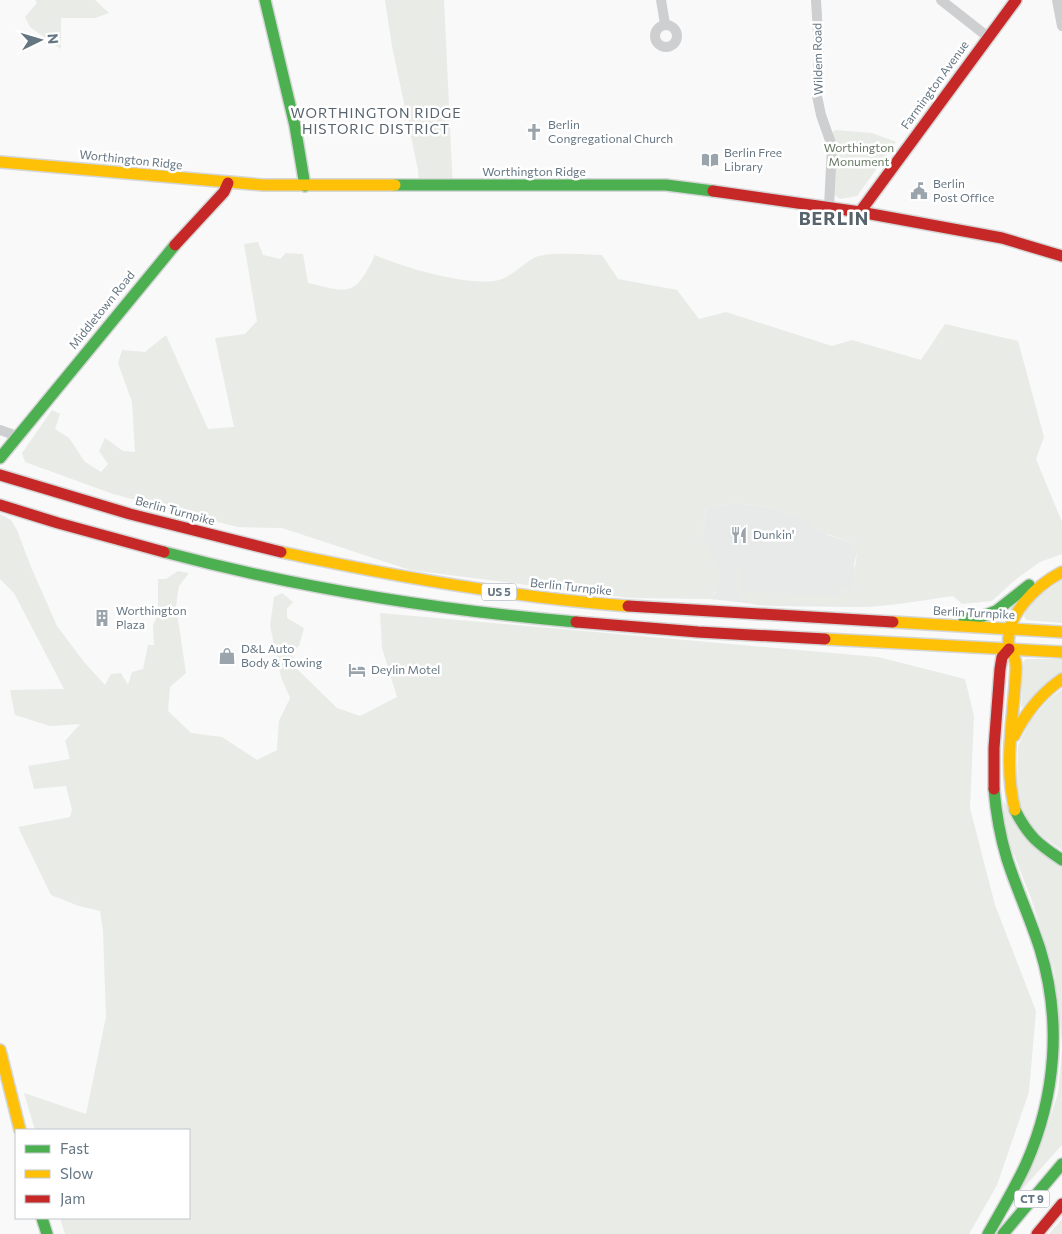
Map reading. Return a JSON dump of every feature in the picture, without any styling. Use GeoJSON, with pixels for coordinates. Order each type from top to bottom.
{"type":"FeatureCollection","features":[{"type":"Feature","properties":{"kind":"main road"},"geometry":{"type":"LineString","coordinates":[[265,0],[295,126],[305,186]]}},
{"type":"Feature","properties":{"kind":"main road","name":"Farmington Avenue"},"geometry":{"type":"LineString","coordinates":[[860,212],[1016,0]]}},
{"type":"Feature","properties":{"kind":"main road","name":"Worthington Ridge"},"geometry":{"type":"LineString","coordinates":[[0,162],[228,183],[305,186],[666,186],[860,212],[1002,238],[1062,256]]}},
{"type":"Feature","properties":{"kind":"main road","name":"Middletown Road"},"geometry":{"type":"LineString","coordinates":[[0,458],[169,250],[224,192],[228,183]]}},
{"type":"Feature","properties":{"kind":"main road","name":"Berlin Turnpike"},"geometry":{"type":"LineString","coordinates":[[0,475],[96,505],[257,546],[351,567],[527,596],[614,605],[1062,632]]}},
{"type":"Feature","properties":{"kind":"main road","name":"US 5"},"geometry":{"type":"LineString","coordinates":[[0,505],[131,544],[196,560],[346,592],[444,607],[648,628],[1062,652]]}},
{"type":"Feature","properties":{"kind":"main road"},"geometry":{"type":"LineString","coordinates":[[937,625],[989,614],[1001,608],[1027,586],[1044,582],[1062,572]]}},
{"type":"Feature","properties":{"kind":"main road"},"geometry":{"type":"LineString","coordinates":[[1044,582],[1024,603],[1011,629],[1009,649],[1014,657],[1015,665],[1008,781],[1014,809],[1025,828],[1036,842],[1062,860]]}},
{"type":"Feature","properties":{"kind":"main road"},"geometry":{"type":"LineString","coordinates":[[988,1234],[1022,1173],[1036,1141],[1048,1098],[1054,1049],[1052,1003],[1044,966],[1004,847],[995,808],[994,778],[1000,669],[1002,656],[1009,649]]}},
{"type":"Feature","properties":{"kind":"main road"},"geometry":{"type":"LineString","coordinates":[[1009,746],[1027,711],[1041,696],[1062,679]]}},
{"type":"Feature","properties":{"kind":"main road"},"geometry":{"type":"LineString","coordinates":[[0,1050],[3,1072],[20,1129]]}},
{"type":"Feature","properties":{"kind":"main road","name":"CT 9"},"geometry":{"type":"LineString","coordinates":[[1003,1234],[1062,1164]]}},
{"type":"Feature","properties":{"kind":"main road","name":"CT 9"},"geometry":{"type":"LineString","coordinates":[[1037,1234],[1062,1204]]}},
{"type":"Feature","properties":{"kind":"main road"},"geometry":{"type":"LineString","coordinates":[[42,1219],[47,1234]]}},
{"type":"Feature","properties":{"kind":"street"},"geometry":{"type":"LineString","coordinates":[[661,0],[665,24]]}},
{"type":"Feature","properties":{"kind":"street","name":"Wildem Road"},"geometry":{"type":"LineString","coordinates":[[816,0],[819,51],[817,96],[821,115],[832,146],[829,207]]}},
{"type":"Feature","properties":{"kind":"street"},"geometry":{"type":"LineString","coordinates":[[941,0],[988,37]]}},
{"type":"Feature","properties":{"kind":"street"},"geometry":{"type":"LineString","coordinates":[[1057,0],[1062,26]]}},
{"type":"Feature","properties":{"kind":"street"},"geometry":{"type":"LineString","coordinates":[[0,430],[17,436]]}},
{"type":"Feature","properties":{"kind":"shaded area"},"geometry":{"type":"Polygon","coordinates":[[[733,503],[767,507],[811,522],[828,535],[852,543],[857,553],[854,564],[859,607],[774,606],[710,599],[716,592],[702,542],[706,508],[733,503]]]}},
{"type":"Feature","properties":{"kind":"green space"},"geometry":{"type":"Polygon","coordinates":[[[35,0],[95,0],[109,13],[95,18],[61,18],[61,49],[30,27],[25,17],[37,3],[35,0]]]}},
{"type":"Feature","properties":{"kind":"green space"},"geometry":{"type":"Polygon","coordinates":[[[385,0],[444,0],[453,190],[419,189],[418,170],[392,46],[385,0]]]}},
{"type":"Feature","properties":{"kind":"green space","name":"Worthington Monument"},"geometry":{"type":"Polygon","coordinates":[[[835,130],[872,133],[896,142],[857,196],[840,199],[832,193],[837,154],[831,134],[835,130]]]}},
{"type":"Feature","properties":{"kind":"green space"},"geometry":{"type":"Polygon","coordinates":[[[258,242],[263,255],[280,259],[286,253],[303,254],[308,283],[333,289],[342,290],[356,285],[368,269],[375,255],[420,271],[457,279],[490,281],[506,277],[530,260],[540,256],[557,254],[602,255],[618,279],[677,290],[699,319],[726,312],[832,346],[852,340],[921,360],[945,324],[1018,341],[1044,437],[1036,459],[1062,522],[1062,554],[1040,562],[1015,580],[992,601],[962,604],[953,596],[870,607],[801,604],[759,605],[748,602],[740,596],[736,588],[734,569],[740,568],[740,591],[839,596],[840,589],[849,589],[852,586],[857,553],[852,543],[811,528],[810,522],[767,507],[733,503],[706,508],[702,542],[720,569],[719,583],[710,599],[629,598],[410,570],[282,528],[237,527],[113,494],[25,462],[22,453],[52,410],[60,414],[55,429],[69,438],[85,462],[101,472],[108,464],[99,451],[105,438],[123,451],[135,452],[132,402],[118,363],[122,350],[145,352],[166,335],[208,429],[234,427],[215,338],[245,334],[257,321],[244,244],[258,242]]]}},
{"type":"Feature","properties":{"kind":"green space"},"geometry":{"type":"Polygon","coordinates":[[[0,514],[11,520],[17,530],[57,626],[84,662],[105,685],[111,674],[121,673],[128,685],[132,672],[143,669],[148,645],[154,645],[153,626],[158,613],[158,579],[166,579],[178,571],[189,573],[179,586],[176,606],[186,673],[170,687],[168,711],[191,733],[222,737],[257,760],[277,750],[279,721],[290,698],[281,677],[270,626],[274,597],[282,593],[293,602],[287,609],[287,618],[304,628],[299,646],[292,651],[295,667],[337,708],[360,716],[397,697],[382,648],[380,613],[878,657],[965,679],[974,716],[970,808],[995,905],[1036,1011],[1029,1092],[997,1185],[969,1234],[65,1234],[60,1219],[190,1219],[190,1129],[35,1129],[24,1093],[86,1114],[106,1017],[103,931],[100,911],[79,906],[51,895],[18,827],[70,817],[72,810],[66,786],[34,789],[28,766],[70,759],[65,741],[80,724],[50,726],[15,715],[10,690],[64,689],[14,593],[0,579],[0,514]]]}},
{"type":"Feature","properties":{"kind":"green space"},"geometry":{"type":"Polygon","coordinates":[[[1062,580],[1062,623],[1026,620],[1024,616],[1029,603],[1062,580]]]}},
{"type":"Feature","properties":{"kind":"green space"},"geometry":{"type":"Polygon","coordinates":[[[1026,659],[1062,659],[1062,673],[1021,708],[1023,662],[1026,659]]]}},
{"type":"Feature","properties":{"kind":"green space"},"geometry":{"type":"Polygon","coordinates":[[[1062,689],[1062,850],[1042,836],[1028,821],[1017,796],[1018,746],[1030,721],[1049,699],[1062,689]]]}},
{"type":"Feature","properties":{"kind":"green space"},"geometry":{"type":"Polygon","coordinates":[[[1003,801],[1062,867],[1062,1042],[1054,971],[1031,898],[1005,832],[1003,801]]]}},
{"type":"Feature","properties":{"kind":"green space"},"geometry":{"type":"Polygon","coordinates":[[[1062,1050],[1062,1145],[1010,1203],[1044,1137],[1058,1093],[1062,1050]]]}},
{"type":"Feature","properties":{"kind":"green space"},"geometry":{"type":"Polygon","coordinates":[[[1062,1219],[1062,1234],[1049,1234],[1062,1219]]]}},
{"type":"Feature","properties":{"kind":"traffic: fast"},"geometry":{"type":"LineString","coordinates":[[265,0],[295,126],[305,186]]}},
{"type":"Feature","properties":{"kind":"traffic: fast"},"geometry":{"type":"LineString","coordinates":[[395,185],[666,185],[713,191]]}},
{"type":"Feature","properties":{"kind":"traffic: fast"},"geometry":{"type":"LineString","coordinates":[[0,458],[175,245]]}},
{"type":"Feature","properties":{"kind":"traffic: fast"},"geometry":{"type":"LineString","coordinates":[[164,552],[215,565],[368,596],[472,611],[576,622]]}},
{"type":"Feature","properties":{"kind":"traffic: fast"},"geometry":{"type":"LineString","coordinates":[[964,619],[983,616],[996,611],[1029,585]]}},
{"type":"Feature","properties":{"kind":"traffic: fast"},"geometry":{"type":"LineString","coordinates":[[988,1234],[1022,1173],[1036,1138],[1044,1112],[1049,1085],[1053,1030],[1047,976],[1040,949],[1005,850],[994,789]]}},
{"type":"Feature","properties":{"kind":"traffic: fast"},"geometry":{"type":"LineString","coordinates":[[1015,810],[1024,827],[1034,839],[1062,860]]}},
{"type":"Feature","properties":{"kind":"traffic: fast"},"geometry":{"type":"LineString","coordinates":[[1003,1234],[1062,1164]]}},
{"type":"Feature","properties":{"kind":"traffic: fast"},"geometry":{"type":"LineString","coordinates":[[42,1219],[47,1234]]}},
{"type":"Feature","properties":{"kind":"traffic: slow"},"geometry":{"type":"LineString","coordinates":[[0,162],[263,185],[395,185]]}},
{"type":"Feature","properties":{"kind":"traffic: slow"},"geometry":{"type":"LineString","coordinates":[[281,552],[367,570],[497,592],[628,606]]}},
{"type":"Feature","properties":{"kind":"traffic: slow"},"geometry":{"type":"LineString","coordinates":[[1015,810],[1010,775],[1010,739],[1016,666],[1015,658],[1009,647],[1009,635],[1012,624],[1024,602],[1042,585],[1062,572]]}},
{"type":"Feature","properties":{"kind":"traffic: slow"},"geometry":{"type":"LineString","coordinates":[[893,622],[1062,632]]}},
{"type":"Feature","properties":{"kind":"traffic: slow"},"geometry":{"type":"LineString","coordinates":[[825,639],[1062,652]]}},
{"type":"Feature","properties":{"kind":"traffic: slow"},"geometry":{"type":"LineString","coordinates":[[1014,736],[1034,704],[1062,679]]}},
{"type":"Feature","properties":{"kind":"traffic: slow"},"geometry":{"type":"LineString","coordinates":[[0,1050],[20,1129]]}},
{"type":"Feature","properties":{"kind":"traffic: jam"},"geometry":{"type":"LineString","coordinates":[[860,212],[1016,0]]}},
{"type":"Feature","properties":{"kind":"traffic: jam"},"geometry":{"type":"LineString","coordinates":[[175,245],[224,192],[228,183]]}},
{"type":"Feature","properties":{"kind":"traffic: jam"},"geometry":{"type":"LineString","coordinates":[[713,191],[860,212],[1002,238],[1062,256]]}},
{"type":"Feature","properties":{"kind":"traffic: jam"},"geometry":{"type":"LineString","coordinates":[[0,475],[130,514],[281,552]]}},
{"type":"Feature","properties":{"kind":"traffic: jam"},"geometry":{"type":"LineString","coordinates":[[0,505],[164,552]]}},
{"type":"Feature","properties":{"kind":"traffic: jam"},"geometry":{"type":"LineString","coordinates":[[628,606],[893,622]]}},
{"type":"Feature","properties":{"kind":"traffic: jam"},"geometry":{"type":"LineString","coordinates":[[576,622],[698,632],[825,639]]}},
{"type":"Feature","properties":{"kind":"traffic: jam"},"geometry":{"type":"LineString","coordinates":[[994,789],[994,748],[1000,669],[1002,657],[1009,649]]}},
{"type":"Feature","properties":{"kind":"traffic: jam"},"geometry":{"type":"LineString","coordinates":[[1037,1234],[1062,1204]]}},
{"type":"Feature","properties":{"kind":"place","name":"Berlin Congregational Church"},"geometry":{"type":"Point","coordinates":[534,132]}},
{"type":"Feature","properties":{"kind":"place","name":"Berlin Free Library"},"geometry":{"type":"Point","coordinates":[710,160]}},
{"type":"Feature","properties":{"kind":"place","name":"Berlin Post Office"},"geometry":{"type":"Point","coordinates":[919,191]}},
{"type":"Feature","properties":{"kind":"place","name":"Dunkin'"},"geometry":{"type":"Point","coordinates":[739,535]}},
{"type":"Feature","properties":{"kind":"place","name":"Worthington Plaza"},"geometry":{"type":"Point","coordinates":[102,618]}},
{"type":"Feature","properties":{"kind":"place","name":"D&L Auto Body & Towing"},"geometry":{"type":"Point","coordinates":[227,656]}},
{"type":"Feature","properties":{"kind":"place","name":"Deylin Motel"},"geometry":{"type":"Point","coordinates":[357,670]}},
{"type":"Feature","properties":{"kind":"district","name":"WORTHINGTON RIDGE HISTORIC DISTRICT"},"geometry":{"type":"Point","coordinates":[376,122]}},
{"type":"Feature","properties":{"kind":"district","name":"BERLIN"},"geometry":{"type":"Point","coordinates":[834,219]}}]}
